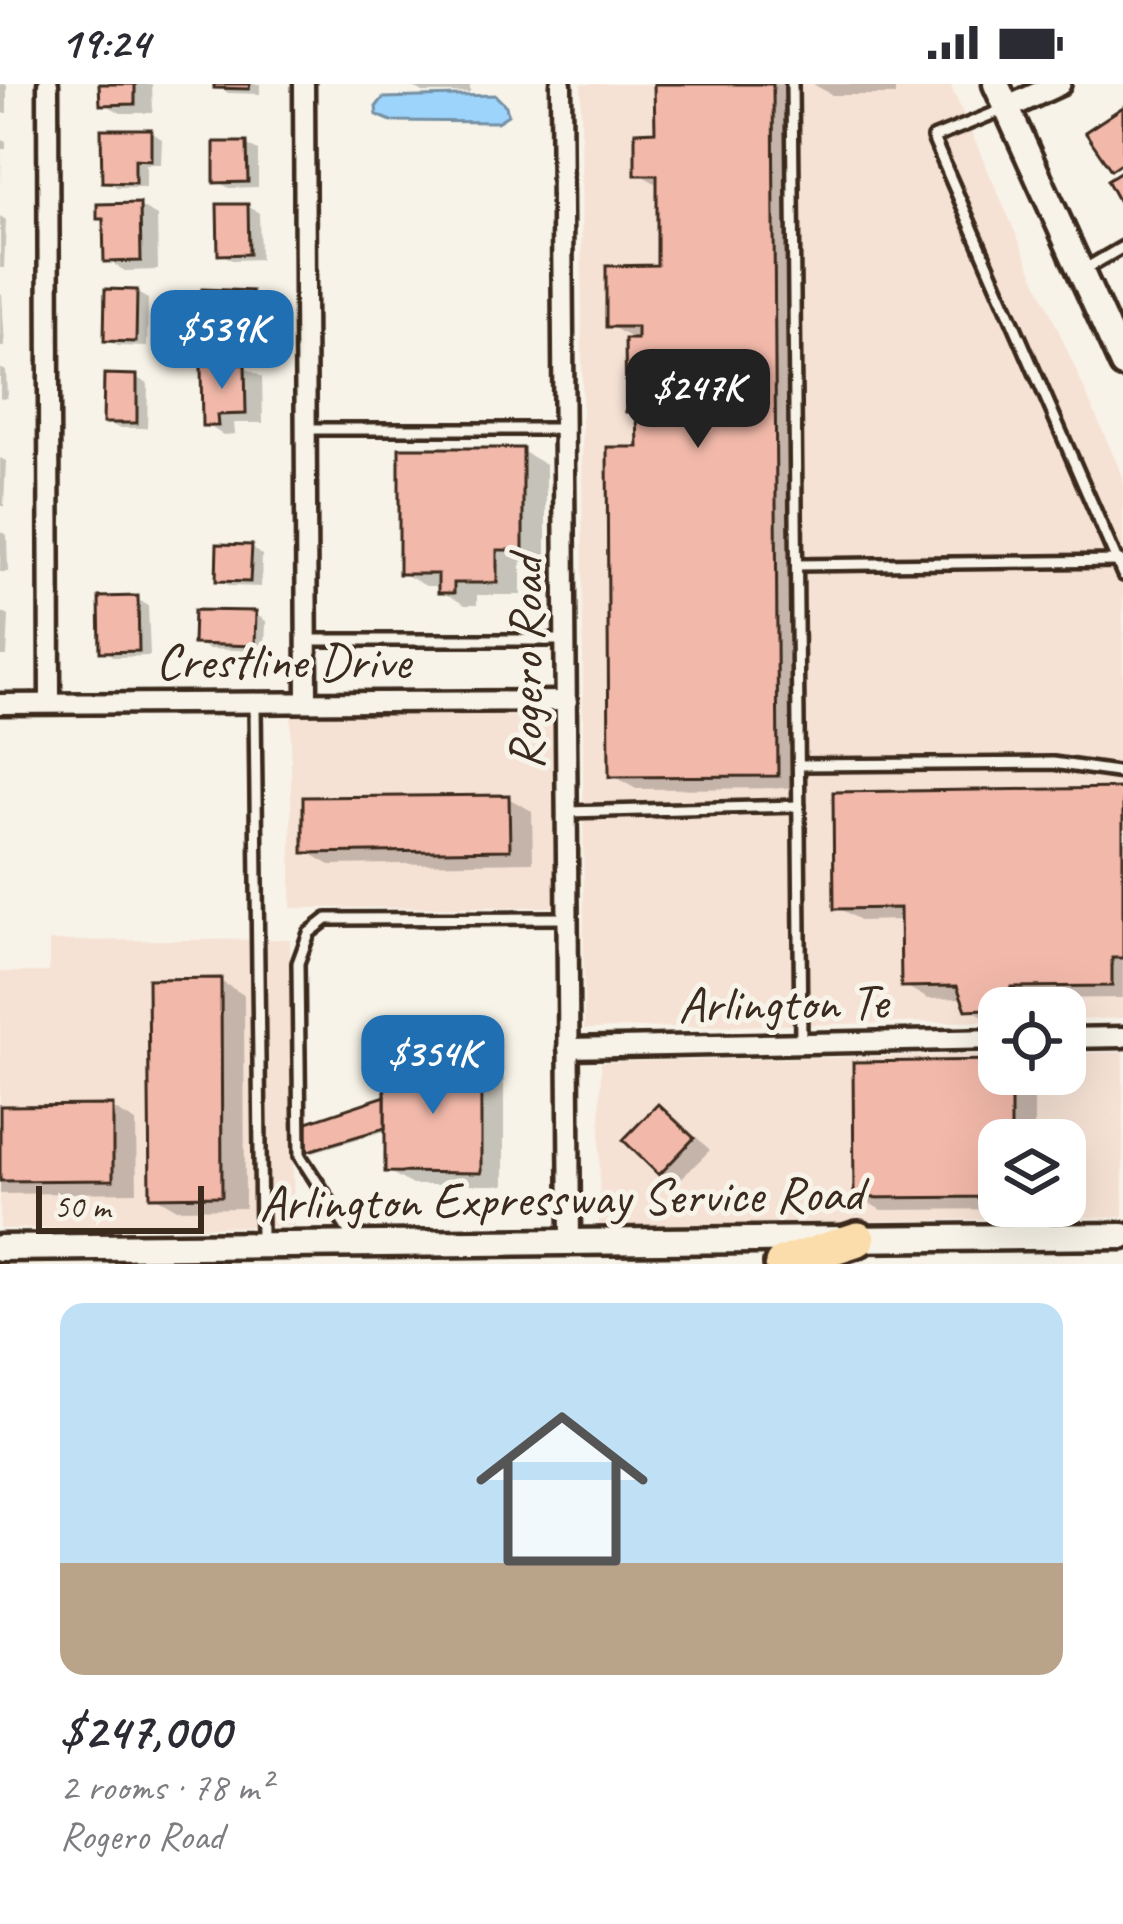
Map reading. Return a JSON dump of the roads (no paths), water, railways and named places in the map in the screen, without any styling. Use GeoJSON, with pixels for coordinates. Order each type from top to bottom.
{"type":"FeatureCollection","features":[{"type":"Feature","properties":{"kind":"highway"},"geometry":{"type":"LineString","coordinates":[[782,1264],[858,1239]]}},
{"type":"Feature","properties":{"kind":"main road"},"geometry":{"type":"LineString","coordinates":[[996,84],[1081,271],[1113,317],[1123,365]]}},
{"type":"Feature","properties":{"kind":"main road","name":"Arlington Expressway Service Road"},"geometry":{"type":"LineString","coordinates":[[0,1248],[1123,1236]]}},
{"type":"Feature","properties":{"kind":"street"},"geometry":{"type":"LineString","coordinates":[[48,84],[50,703]]}},
{"type":"Feature","properties":{"kind":"street"},"geometry":{"type":"LineString","coordinates":[[304,84],[307,700]]}},
{"type":"Feature","properties":{"kind":"street","name":"Rogero Road"},"geometry":{"type":"LineString","coordinates":[[561,84],[570,1242]]}},
{"type":"Feature","properties":{"kind":"street"},"geometry":{"type":"LineString","coordinates":[[1007,108],[1059,84]]}},
{"type":"Feature","properties":{"kind":"street","name":"Crestline Drive"},"geometry":{"type":"LineString","coordinates":[[0,704],[567,700]]}},
{"type":"Feature","properties":{"kind":"street"},"geometry":{"type":"LineString","coordinates":[[1086,1038],[1123,1037]]}},
{"type":"Feature","properties":{"kind":"street","name":"Arlington Te"},"geometry":{"type":"LineString","coordinates":[[568,1048],[978,1040]]}},
{"type":"Feature","properties":{"kind":"lane"},"geometry":{"type":"LineString","coordinates":[[792,84],[801,1043]]}},
{"type":"Feature","properties":{"kind":"lane"},"geometry":{"type":"LineString","coordinates":[[1007,108],[933,138],[1123,575]]}},
{"type":"Feature","properties":{"kind":"lane"},"geometry":{"type":"LineString","coordinates":[[1081,271],[1123,247]]}},
{"type":"Feature","properties":{"kind":"lane"},"geometry":{"type":"LineString","coordinates":[[305,429],[564,429]]}},
{"type":"Feature","properties":{"kind":"lane"},"geometry":{"type":"LineString","coordinates":[[797,565],[1120,561]]}},
{"type":"Feature","properties":{"kind":"lane"},"geometry":{"type":"LineString","coordinates":[[307,640],[566,640]]}},
{"type":"Feature","properties":{"kind":"lane"},"geometry":{"type":"LineString","coordinates":[[255,701],[261,1245]]}},
{"type":"Feature","properties":{"kind":"lane"},"geometry":{"type":"LineString","coordinates":[[799,765],[1053,763],[1123,773]]}},
{"type":"Feature","properties":{"kind":"lane"},"geometry":{"type":"LineString","coordinates":[[567,812],[799,806]]}},
{"type":"Feature","properties":{"kind":"lane"},"geometry":{"type":"LineString","coordinates":[[357,1244],[300,1156],[298,963],[309,933],[328,919],[567,918]]}},
{"type":"Feature","properties":{"kind":"water"},"geometry":{"type":"Polygon","coordinates":[[[495,95],[508,115],[497,122],[391,121],[377,115],[376,107],[383,98],[495,95]]]}}]}
